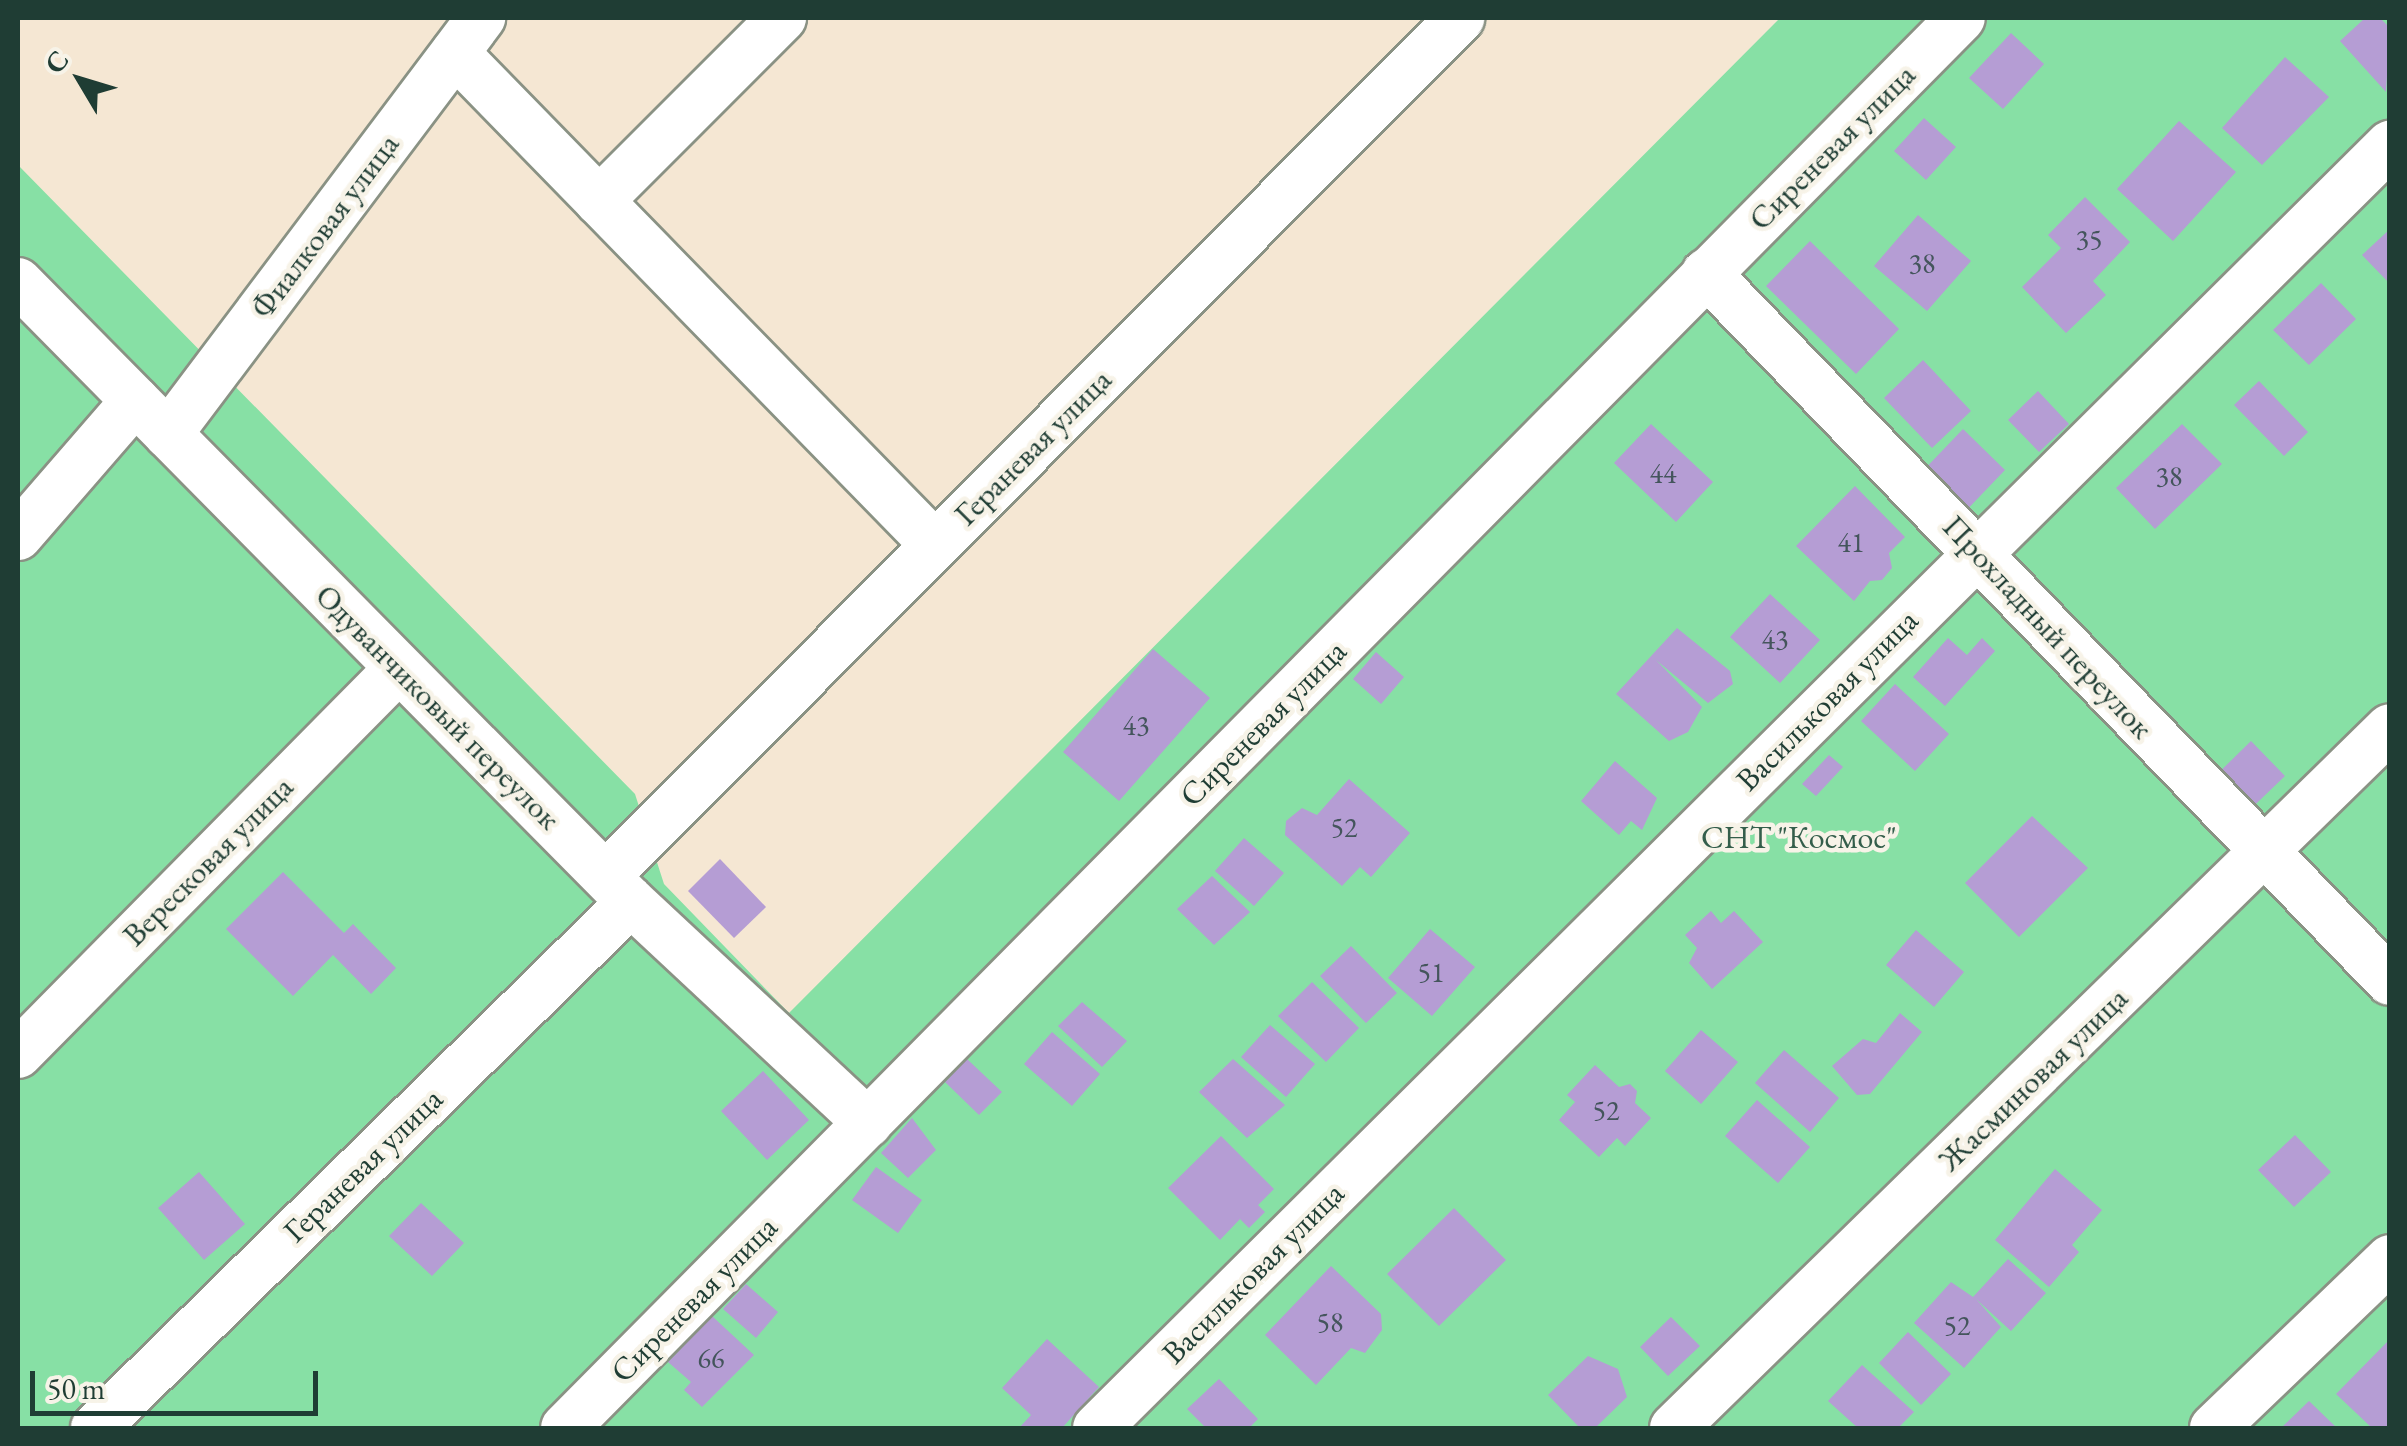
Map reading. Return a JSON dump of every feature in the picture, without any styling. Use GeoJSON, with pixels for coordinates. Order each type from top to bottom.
{"type":"FeatureCollection","features":[{"type":"Feature","properties":{"kind":"lane"},"geometry":{"type":"LineString","coordinates":[[599,201],[782,18]]}},
{"type":"Feature","properties":{"kind":"lane","name":"Сиреневая улица"},"geometry":{"type":"LineString","coordinates":[[566,1428],[1961,18]]}},
{"type":"Feature","properties":{"kind":"lane","name":"Гераневая улица"},"geometry":{"type":"LineString","coordinates":[[95,1428],[618,889],[936,545],[1444,23]]}},
{"type":"Feature","properties":{"kind":"lane"},"geometry":{"type":"LineString","coordinates":[[468,35],[599,201],[936,545]]}},
{"type":"Feature","properties":{"kind":"lane","name":"Фиалковая улица"},"geometry":{"type":"LineString","coordinates":[[168,434],[468,35]]}},
{"type":"Feature","properties":{"kind":"lane","name":"Васильковая улица"},"geometry":{"type":"LineString","coordinates":[[1097,1428],[1977,550],[2390,145]]}},
{"type":"Feature","properties":{"kind":"lane","name":"Прохладный переулок"},"geometry":{"type":"LineString","coordinates":[[1706,273],[1977,550],[2263,855],[2390,981]]}},
{"type":"Feature","properties":{"kind":"lane","name":"Одуванчиковый переулок"},"geometry":{"type":"LineString","coordinates":[[18,282],[618,889],[868,1123]]}},
{"type":"Feature","properties":{"kind":"lane"},"geometry":{"type":"LineString","coordinates":[[18,536],[135,400]]}},
{"type":"Feature","properties":{"kind":"lane","name":"Вересковая улица"},"geometry":{"type":"LineString","coordinates":[[18,1054],[399,668]]}},
{"type":"Feature","properties":{"kind":"lane","name":"Жасминовая улица"},"geometry":{"type":"LineString","coordinates":[[1674,1428],[2390,728]]}},
{"type":"Feature","properties":{"kind":"lane"},"geometry":{"type":"LineString","coordinates":[[2214,1428],[2390,1259]]}},
{"type":"Feature","properties":{"kind":"green space","name":"СНТ \"Космос\""},"geometry":{"type":"Polygon","coordinates":[[[1780,18],[2389,18],[2389,1428],[18,1428],[18,165],[635,794],[664,884],[789,1013],[1780,18]]]}},
{"type":"Feature","properties":{"kind":"building"},"geometry":{"type":"Polygon","coordinates":[[[2365,18],[2380,18],[2390,28],[2386,92],[2340,41],[2365,18]]]}},
{"type":"Feature","properties":{"kind":"building"},"geometry":{"type":"Polygon","coordinates":[[[2011,33],[2044,64],[2003,109],[1969,78],[2011,33]]]}},
{"type":"Feature","properties":{"kind":"building"},"geometry":{"type":"Polygon","coordinates":[[[2285,57],[2329,97],[2262,165],[2222,128],[2285,57]]]}},
{"type":"Feature","properties":{"kind":"building"},"geometry":{"type":"Polygon","coordinates":[[[1924,118],[1956,147],[1926,180],[1894,151],[1924,118]]]}},
{"type":"Feature","properties":{"kind":"building"},"geometry":{"type":"Polygon","coordinates":[[[2179,121],[2236,172],[2173,241],[2117,189],[2179,121]]]}},
{"type":"Feature","properties":{"kind":"building"},"geometry":{"type":"Polygon","coordinates":[[[2085,197],[2130,242],[2093,281],[2106,295],[2066,333],[2022,287],[2061,248],[2048,235],[2085,197]]]}},
{"type":"Feature","properties":{"kind":"building"},"geometry":{"type":"Polygon","coordinates":[[[1918,215],[1971,261],[1927,311],[1874,266],[1918,215]]]}},
{"type":"Feature","properties":{"kind":"building"},"geometry":{"type":"Polygon","coordinates":[[[2390,229],[2390,284],[2362,255],[2390,229]]]}},
{"type":"Feature","properties":{"kind":"building"},"geometry":{"type":"Polygon","coordinates":[[[1810,241],[1899,329],[1856,374],[1766,286],[1810,241]]]}},
{"type":"Feature","properties":{"kind":"building"},"geometry":{"type":"Polygon","coordinates":[[[2321,283],[2356,319],[2309,365],[2273,330],[2321,283]]]}},
{"type":"Feature","properties":{"kind":"building"},"geometry":{"type":"Polygon","coordinates":[[[1923,360],[1971,411],[1932,448],[1884,398],[1923,360]]]}},
{"type":"Feature","properties":{"kind":"building"},"geometry":{"type":"Polygon","coordinates":[[[2259,381],[2308,432],[2284,456],[2234,405],[2259,381]]]}},
{"type":"Feature","properties":{"kind":"building"},"geometry":{"type":"Polygon","coordinates":[[[2038,391],[2069,424],[2039,452],[2008,420],[2038,391]]]}},
{"type":"Feature","properties":{"kind":"building"},"geometry":{"type":"Polygon","coordinates":[[[1651,424],[1713,482],[1676,522],[1614,463],[1651,424]]]}},
{"type":"Feature","properties":{"kind":"building"},"geometry":{"type":"Polygon","coordinates":[[[2182,424],[2222,464],[2155,529],[2116,488],[2182,424]]]}},
{"type":"Feature","properties":{"kind":"building"},"geometry":{"type":"Polygon","coordinates":[[[1963,429],[2005,470],[1960,517],[1918,476],[1963,429]]]}},
{"type":"Feature","properties":{"kind":"building"},"geometry":{"type":"Polygon","coordinates":[[[1855,486],[1905,537],[1889,553],[1892,568],[1882,580],[1870,581],[1854,601],[1796,546],[1855,486]]]}},
{"type":"Feature","properties":{"kind":"building"},"geometry":{"type":"Polygon","coordinates":[[[1770,594],[1820,640],[1780,683],[1730,637],[1770,594]]]}},
{"type":"Feature","properties":{"kind":"building"},"geometry":{"type":"Polygon","coordinates":[[[1677,628],[1730,671],[1733,684],[1708,703],[1656,660],[1702,707],[1688,732],[1669,741],[1616,694],[1677,628]]]}},
{"type":"Feature","properties":{"kind":"building"},"geometry":{"type":"Polygon","coordinates":[[[1948,638],[1967,655],[1982,638],[1995,651],[1945,706],[1913,677],[1948,638]]]}},
{"type":"Feature","properties":{"kind":"building"},"geometry":{"type":"Polygon","coordinates":[[[1153,649],[1210,698],[1119,801],[1063,752],[1153,649]]]}},
{"type":"Feature","properties":{"kind":"building"},"geometry":{"type":"Polygon","coordinates":[[[1376,652],[1404,677],[1381,704],[1353,679],[1376,652]]]}},
{"type":"Feature","properties":{"kind":"building"},"geometry":{"type":"Polygon","coordinates":[[[1895,684],[1949,734],[1915,771],[1861,721],[1895,684]]]}},
{"type":"Feature","properties":{"kind":"building"},"geometry":{"type":"Polygon","coordinates":[[[2251,741],[2285,776],[2235,824],[2201,790],[2251,741]]]}},
{"type":"Feature","properties":{"kind":"building"},"geometry":{"type":"Polygon","coordinates":[[[1829,755],[1843,767],[1816,796],[1802,784],[1829,755]]]}},
{"type":"Feature","properties":{"kind":"building"},"geometry":{"type":"Polygon","coordinates":[[[1615,761],[1657,798],[1642,830],[1631,821],[1619,835],[1581,801],[1615,761]]]}},
{"type":"Feature","properties":{"kind":"building"},"geometry":{"type":"Polygon","coordinates":[[[1349,779],[1410,833],[1371,877],[1360,867],[1342,886],[1285,835],[1286,821],[1302,808],[1317,815],[1349,779]]]}},
{"type":"Feature","properties":{"kind":"building"},"geometry":{"type":"Polygon","coordinates":[[[2032,816],[2088,868],[2019,937],[1965,883],[2032,816]]]}},
{"type":"Feature","properties":{"kind":"building"},"geometry":{"type":"Polygon","coordinates":[[[1244,838],[1284,873],[1254,906],[1215,871],[1244,838]]]}},
{"type":"Feature","properties":{"kind":"building"},"geometry":{"type":"Polygon","coordinates":[[[720,859],[766,907],[734,938],[688,891],[720,859]]]}},
{"type":"Feature","properties":{"kind":"building"},"geometry":{"type":"Polygon","coordinates":[[[283,872],[344,933],[353,924],[396,968],[371,994],[333,955],[293,996],[226,929],[283,872]]]}},
{"type":"Feature","properties":{"kind":"building"},"geometry":{"type":"Polygon","coordinates":[[[1212,876],[1250,912],[1214,945],[1177,909],[1212,876]]]}},
{"type":"Feature","properties":{"kind":"building"},"geometry":{"type":"Polygon","coordinates":[[[1711,911],[1721,923],[1734,911],[1763,942],[1712,989],[1689,963],[1697,948],[1685,935],[1711,911]]]}},
{"type":"Feature","properties":{"kind":"building"},"geometry":{"type":"Polygon","coordinates":[[[1430,929],[1475,967],[1432,1016],[1388,978],[1430,929]]]}},
{"type":"Feature","properties":{"kind":"building"},"geometry":{"type":"Polygon","coordinates":[[[1916,930],[1964,972],[1934,1007],[1886,965],[1916,930]]]}},
{"type":"Feature","properties":{"kind":"building"},"geometry":{"type":"Polygon","coordinates":[[[1351,946],[1397,993],[1366,1023],[1320,976],[1351,946]]]}},
{"type":"Feature","properties":{"kind":"building"},"geometry":{"type":"Polygon","coordinates":[[[1312,982],[1359,1028],[1326,1062],[1278,1016],[1312,982]]]}},
{"type":"Feature","properties":{"kind":"building"},"geometry":{"type":"Polygon","coordinates":[[[1082,1002],[1127,1041],[1102,1067],[1058,1026],[1082,1002]]]}},
{"type":"Feature","properties":{"kind":"building"},"geometry":{"type":"Polygon","coordinates":[[[1900,1013],[1922,1032],[1870,1094],[1857,1095],[1832,1066],[1863,1039],[1876,1043],[1900,1013]]]}},
{"type":"Feature","properties":{"kind":"building"},"geometry":{"type":"Polygon","coordinates":[[[1270,1025],[1315,1064],[1286,1097],[1241,1057],[1270,1025]]]}},
{"type":"Feature","properties":{"kind":"building"},"geometry":{"type":"Polygon","coordinates":[[[1701,1030],[1738,1062],[1701,1104],[1665,1071],[1701,1030]]]}},
{"type":"Feature","properties":{"kind":"building"},"geometry":{"type":"Polygon","coordinates":[[[1052,1032],[1100,1074],[1072,1106],[1024,1064],[1052,1032]]]}},
{"type":"Feature","properties":{"kind":"building"},"geometry":{"type":"Polygon","coordinates":[[[1784,1050],[1839,1098],[1810,1132],[1755,1083],[1784,1050]]]}},
{"type":"Feature","properties":{"kind":"building"},"geometry":{"type":"Polygon","coordinates":[[[967,1059],[1002,1092],[979,1115],[945,1082],[967,1059]]]}},
{"type":"Feature","properties":{"kind":"building"},"geometry":{"type":"Polygon","coordinates":[[[1233,1059],[1285,1105],[1247,1138],[1199,1092],[1233,1059]]]}},
{"type":"Feature","properties":{"kind":"building"},"geometry":{"type":"Polygon","coordinates":[[[1595,1065],[1619,1087],[1630,1084],[1637,1091],[1635,1103],[1651,1118],[1625,1146],[1617,1138],[1599,1157],[1559,1120],[1575,1102],[1567,1095],[1595,1065]]]}},
{"type":"Feature","properties":{"kind":"building"},"geometry":{"type":"Polygon","coordinates":[[[763,1071],[809,1120],[767,1160],[721,1111],[763,1071]]]}},
{"type":"Feature","properties":{"kind":"building"},"geometry":{"type":"Polygon","coordinates":[[[1757,1100],[1810,1147],[1778,1183],[1725,1136],[1757,1100]]]}},
{"type":"Feature","properties":{"kind":"building"},"geometry":{"type":"Polygon","coordinates":[[[912,1118],[936,1150],[908,1178],[881,1153],[912,1118]]]}},
{"type":"Feature","properties":{"kind":"building"},"geometry":{"type":"Polygon","coordinates":[[[2295,1135],[2331,1172],[2294,1207],[2258,1170],[2295,1135]]]}},
{"type":"Feature","properties":{"kind":"building"},"geometry":{"type":"Polygon","coordinates":[[[1221,1136],[1274,1189],[1258,1205],[1265,1212],[1249,1228],[1240,1219],[1220,1240],[1168,1188],[1221,1136]]]}},
{"type":"Feature","properties":{"kind":"building"},"geometry":{"type":"Polygon","coordinates":[[[876,1167],[922,1200],[898,1233],[852,1200],[876,1167]]]}},
{"type":"Feature","properties":{"kind":"building"},"geometry":{"type":"Polygon","coordinates":[[[2055,1169],[2102,1210],[2072,1245],[2079,1252],[2049,1287],[1995,1240],[2055,1169]]]}},
{"type":"Feature","properties":{"kind":"building"},"geometry":{"type":"Polygon","coordinates":[[[199,1172],[245,1224],[204,1260],[158,1208],[199,1172]]]}},
{"type":"Feature","properties":{"kind":"building"},"geometry":{"type":"Polygon","coordinates":[[[421,1203],[464,1243],[432,1276],[389,1236],[421,1203]]]}},
{"type":"Feature","properties":{"kind":"building"},"geometry":{"type":"Polygon","coordinates":[[[1454,1208],[1506,1260],[1439,1326],[1387,1274],[1454,1208]]]}},
{"type":"Feature","properties":{"kind":"building"},"geometry":{"type":"Polygon","coordinates":[[[2008,1259],[2046,1293],[2011,1331],[1976,1299],[2001,1327],[1964,1368],[1914,1323],[1951,1282],[1973,1297],[2008,1259]]]}},
{"type":"Feature","properties":{"kind":"building"},"geometry":{"type":"Polygon","coordinates":[[[1331,1266],[1381,1314],[1382,1330],[1365,1353],[1351,1348],[1316,1385],[1265,1335],[1331,1266]]]}},
{"type":"Feature","properties":{"kind":"building"},"geometry":{"type":"Polygon","coordinates":[[[746,1284],[778,1312],[756,1338],[723,1309],[746,1284]]]}},
{"type":"Feature","properties":{"kind":"building"},"geometry":{"type":"Polygon","coordinates":[[[712,1316],[754,1355],[702,1407],[684,1390],[691,1382],[668,1362],[712,1316]]]}},
{"type":"Feature","properties":{"kind":"building"},"geometry":{"type":"Polygon","coordinates":[[[1671,1317],[1700,1346],[1668,1376],[1640,1347],[1671,1317]]]}},
{"type":"Feature","properties":{"kind":"building"},"geometry":{"type":"Polygon","coordinates":[[[1908,1332],[1951,1374],[1921,1405],[1879,1363],[1908,1332]]]}},
{"type":"Feature","properties":{"kind":"building"},"geometry":{"type":"Polygon","coordinates":[[[1047,1339],[1099,1387],[1062,1428],[1019,1428],[1031,1415],[1002,1388],[1047,1339]]]}},
{"type":"Feature","properties":{"kind":"building"},"geometry":{"type":"Polygon","coordinates":[[[2390,1339],[2390,1428],[2372,1428],[2336,1394],[2390,1339]]]}},
{"type":"Feature","properties":{"kind":"building"},"geometry":{"type":"Polygon","coordinates":[[[1588,1356],[1618,1369],[1627,1397],[1595,1428],[1580,1428],[1548,1395],[1588,1356]]]}},
{"type":"Feature","properties":{"kind":"building"},"geometry":{"type":"Polygon","coordinates":[[[1862,1365],[1914,1412],[1898,1428],[1858,1428],[1828,1401],[1862,1365]]]}},
{"type":"Feature","properties":{"kind":"building"},"geometry":{"type":"Polygon","coordinates":[[[1219,1379],[1258,1419],[1249,1428],[1206,1428],[1187,1409],[1219,1379]]]}},
{"type":"Feature","properties":{"kind":"building"},"geometry":{"type":"Polygon","coordinates":[[[2309,1401],[2337,1428],[2281,1428],[2309,1401]]]}}]}
